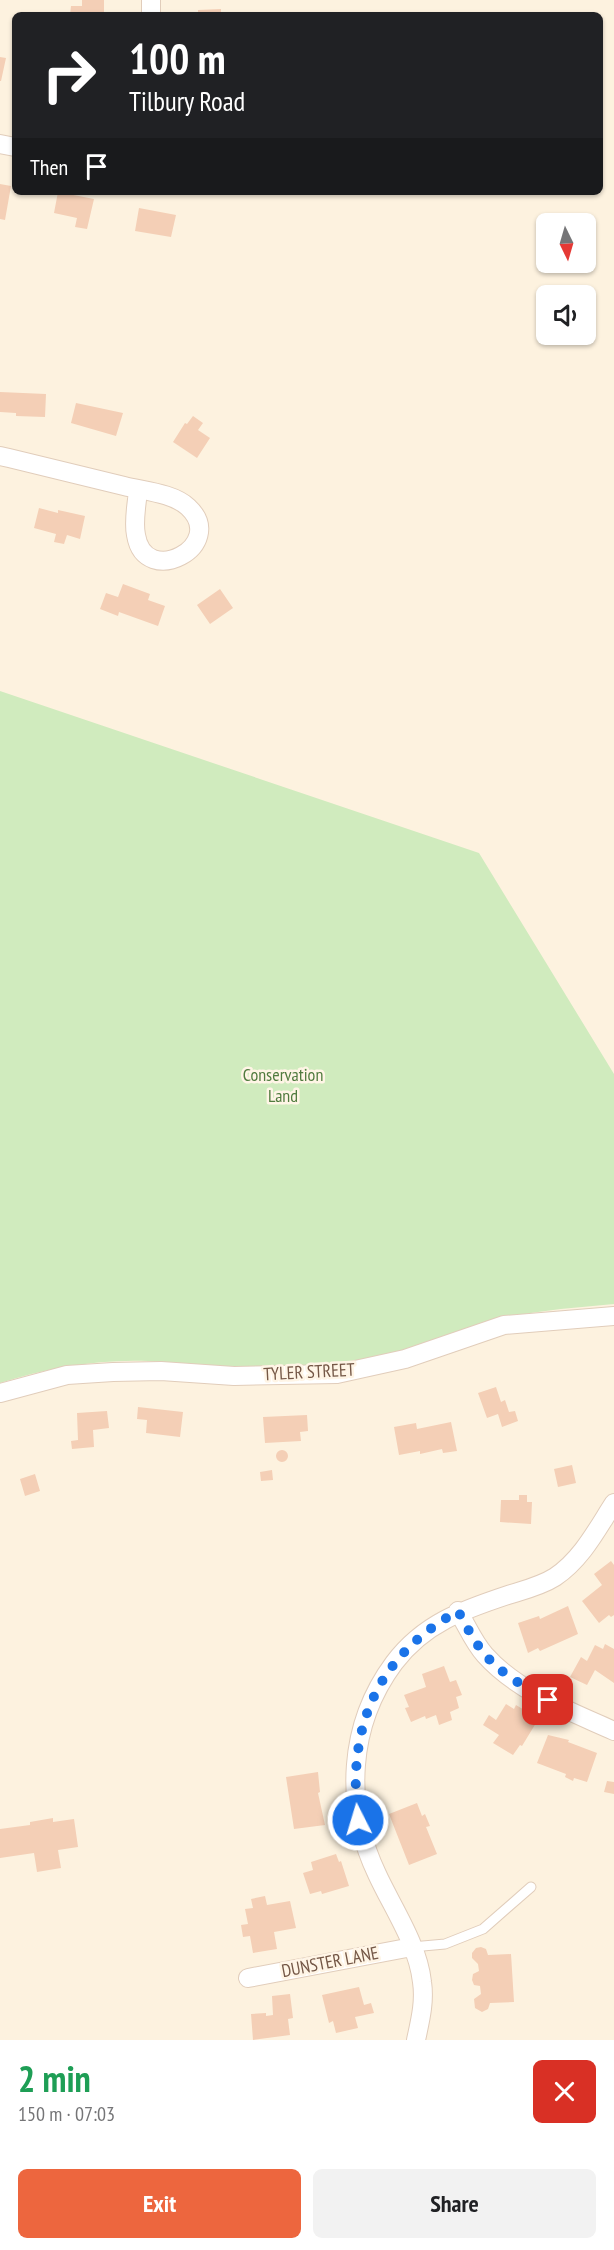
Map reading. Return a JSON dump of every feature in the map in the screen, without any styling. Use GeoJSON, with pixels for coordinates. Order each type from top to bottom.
{"type":"FeatureCollection","features":[{"type":"Feature","properties":{"kind":"street"},"geometry":{"type":"LineString","coordinates":[[0,456],[138,490]]}},
{"type":"Feature","properties":{"kind":"street","name":"TYLER STREET"},"geometry":{"type":"LineString","coordinates":[[0,1393],[67,1375],[113,1372],[161,1371],[234,1376],[337,1374],[405,1359],[504,1325],[614,1316]]}},
{"type":"Feature","properties":{"kind":"street"},"geometry":{"type":"LineString","coordinates":[[416,2040],[423,1995],[422,1980],[412,1947],[376,1872],[358,1820],[355,1797],[357,1749],[369,1708],[379,1686],[395,1662],[435,1625],[458,1611],[538,1585],[554,1577],[570,1565],[585,1547],[614,1503]]}},
{"type":"Feature","properties":{"kind":"street"},"geometry":{"type":"LineString","coordinates":[[458,1611],[476,1643],[499,1668],[548,1700],[614,1731]]}},
{"type":"Feature","properties":{"kind":"street","name":"DUNSTER LANE"},"geometry":{"type":"LineString","coordinates":[[248,1977],[412,1947]]}},
{"type":"Feature","properties":{"kind":"lane"},"geometry":{"type":"LineString","coordinates":[[412,1947],[445,1944],[483,1929],[531,1887]]}},
{"type":"Feature","properties":{"kind":"green space","name":"Conservation Land"},"geometry":{"type":"Polygon","coordinates":[[[0,691],[479,853],[614,1074],[614,1304],[511,1317],[401,1351],[331,1365],[287,1369],[247,1369],[148,1361],[111,1361],[54,1369],[0,1383],[0,691]]]}},
{"type":"Feature","properties":{"kind":"building"},"geometry":{"type":"Polygon","coordinates":[[[82,0],[104,0],[104,12],[70,12],[71,6],[82,6],[82,0]]]}},
{"type":"Feature","properties":{"kind":"building"},"geometry":{"type":"Polygon","coordinates":[[[221,9],[221,12],[198,12],[198,10],[221,9]]]}},
{"type":"Feature","properties":{"kind":"building"},"geometry":{"type":"Polygon","coordinates":[[[0,57],[6,58],[1,81],[0,81],[0,57]]]}},
{"type":"Feature","properties":{"kind":"building"},"geometry":{"type":"Polygon","coordinates":[[[0,184],[11,186],[5,220],[0,219],[0,184]]]}},
{"type":"Feature","properties":{"kind":"building"},"geometry":{"type":"Polygon","coordinates":[[[57,195],[94,199],[87,229],[75,227],[77,218],[54,213],[57,195]]]}},
{"type":"Feature","properties":{"kind":"building"},"geometry":{"type":"Polygon","coordinates":[[[139,208],[176,215],[171,237],[135,231],[139,208]]]}},
{"type":"Feature","properties":{"kind":"building"},"geometry":{"type":"Polygon","coordinates":[[[0,392],[46,394],[45,417],[16,416],[16,413],[0,412],[0,392]]]}},
{"type":"Feature","properties":{"kind":"building"},"geometry":{"type":"Polygon","coordinates":[[[76,403],[123,413],[116,436],[71,423],[76,403]]]}},
{"type":"Feature","properties":{"kind":"building"},"geometry":{"type":"Polygon","coordinates":[[[193,416],[203,423],[198,430],[210,438],[197,458],[173,442],[185,423],[187,424],[193,416]]]}},
{"type":"Feature","properties":{"kind":"building"},"geometry":{"type":"Polygon","coordinates":[[[39,508],[85,516],[80,539],[67,535],[64,544],[54,542],[56,534],[34,528],[39,508]]]}},
{"type":"Feature","properties":{"kind":"building"},"geometry":{"type":"Polygon","coordinates":[[[123,584],[150,594],[148,600],[165,606],[158,626],[119,612],[118,616],[100,609],[106,593],[118,597],[123,584]]]}},
{"type":"Feature","properties":{"kind":"building"},"geometry":{"type":"Polygon","coordinates":[[[220,589],[233,608],[210,624],[197,605],[220,589]]]}},
{"type":"Feature","properties":{"kind":"building"},"geometry":{"type":"Polygon","coordinates":[[[496,1387],[501,1402],[505,1400],[509,1412],[515,1411],[518,1421],[502,1427],[498,1414],[487,1418],[478,1393],[496,1387]]]}},
{"type":"Feature","properties":{"kind":"building"},"geometry":{"type":"Polygon","coordinates":[[[138,1407],[183,1412],[180,1437],[146,1433],[147,1420],[137,1419],[138,1407]]]}},
{"type":"Feature","properties":{"kind":"building"},"geometry":{"type":"Polygon","coordinates":[[[107,1411],[109,1428],[93,1430],[94,1447],[72,1449],[71,1441],[78,1440],[77,1413],[107,1411]]]}},
{"type":"Feature","properties":{"kind":"building"},"geometry":{"type":"Polygon","coordinates":[[[307,1415],[308,1431],[300,1432],[301,1441],[265,1443],[263,1417],[307,1415]]]}},
{"type":"Feature","properties":{"kind":"building"},"geometry":{"type":"Polygon","coordinates":[[[451,1422],[457,1451],[443,1453],[442,1449],[420,1454],[420,1451],[399,1455],[394,1427],[416,1423],[417,1429],[451,1422]]]}},
{"type":"Feature","properties":{"kind":"building"},"geometry":{"type":"Polygon","coordinates":[[[284,1450],[288,1456],[284,1462],[280,1462],[276,1454],[284,1450]]]}},
{"type":"Feature","properties":{"kind":"building"},"geometry":{"type":"Polygon","coordinates":[[[572,1465],[576,1483],[558,1487],[554,1469],[572,1465]]]}},
{"type":"Feature","properties":{"kind":"building"},"geometry":{"type":"Polygon","coordinates":[[[272,1470],[273,1480],[261,1481],[260,1472],[272,1470]]]}},
{"type":"Feature","properties":{"kind":"building"},"geometry":{"type":"Polygon","coordinates":[[[35,1474],[40,1491],[25,1496],[20,1479],[35,1474]]]}},
{"type":"Feature","properties":{"kind":"building"},"geometry":{"type":"Polygon","coordinates":[[[519,1495],[527,1495],[527,1502],[532,1502],[531,1524],[500,1522],[501,1500],[519,1500],[519,1495]]]}},
{"type":"Feature","properties":{"kind":"building"},"geometry":{"type":"Polygon","coordinates":[[[611,1561],[614,1565],[614,1615],[611,1617],[609,1615],[599,1623],[582,1601],[602,1585],[594,1574],[611,1561]]]}},
{"type":"Feature","properties":{"kind":"building"},"geometry":{"type":"Polygon","coordinates":[[[568,1606],[578,1634],[540,1651],[538,1648],[528,1653],[518,1623],[539,1616],[540,1619],[568,1606]]]}},
{"type":"Feature","properties":{"kind":"building"},"geometry":{"type":"Polygon","coordinates":[[[605,1644],[614,1649],[614,1683],[595,1670],[587,1685],[570,1677],[581,1657],[587,1661],[595,1645],[603,1649],[605,1644]]]}},
{"type":"Feature","properties":{"kind":"building"},"geometry":{"type":"Polygon","coordinates":[[[444,1666],[450,1682],[456,1680],[462,1695],[456,1697],[459,1708],[450,1712],[452,1720],[439,1725],[436,1715],[426,1719],[425,1716],[411,1722],[405,1708],[409,1707],[404,1695],[426,1687],[422,1674],[444,1666]]]}},
{"type":"Feature","properties":{"kind":"building"},"geometry":{"type":"Polygon","coordinates":[[[506,1704],[514,1709],[516,1705],[526,1711],[524,1715],[536,1723],[522,1746],[520,1745],[513,1755],[493,1743],[499,1735],[483,1725],[489,1715],[496,1720],[506,1704]]]}},
{"type":"Feature","properties":{"kind":"building"},"geometry":{"type":"Polygon","coordinates":[[[548,1735],[569,1740],[568,1742],[597,1753],[587,1782],[574,1778],[573,1781],[565,1777],[566,1774],[537,1763],[548,1735]]]}},
{"type":"Feature","properties":{"kind":"building"},"geometry":{"type":"Polygon","coordinates":[[[318,1772],[320,1792],[318,1793],[325,1825],[294,1829],[286,1777],[318,1772]]]}},
{"type":"Feature","properties":{"kind":"building"},"geometry":{"type":"Polygon","coordinates":[[[607,1781],[614,1782],[614,1794],[604,1792],[607,1781]]]}},
{"type":"Feature","properties":{"kind":"building"},"geometry":{"type":"Polygon","coordinates":[[[417,1803],[422,1816],[425,1814],[430,1826],[426,1827],[437,1854],[409,1865],[389,1814],[417,1803]]]}},
{"type":"Feature","properties":{"kind":"building"},"geometry":{"type":"Polygon","coordinates":[[[53,1818],[53,1822],[74,1819],[78,1847],[58,1850],[61,1868],[37,1872],[34,1853],[0,1858],[0,1829],[30,1825],[30,1822],[53,1818]]]}},
{"type":"Feature","properties":{"kind":"building"},"geometry":{"type":"Polygon","coordinates":[[[336,1854],[339,1862],[341,1861],[349,1886],[322,1894],[321,1891],[310,1894],[303,1873],[313,1870],[311,1862],[336,1854]]]}},
{"type":"Feature","properties":{"kind":"building"},"geometry":{"type":"Polygon","coordinates":[[[265,1896],[267,1905],[290,1901],[296,1928],[274,1932],[277,1949],[253,1953],[250,1936],[243,1937],[241,1925],[248,1924],[245,1909],[253,1908],[251,1899],[265,1896]]]}},
{"type":"Feature","properties":{"kind":"building"},"geometry":{"type":"Polygon","coordinates":[[[476,1948],[486,1949],[488,1955],[511,1954],[514,2002],[490,2003],[488,2009],[482,2012],[475,2008],[474,1999],[481,1994],[480,1986],[474,1985],[472,1980],[473,1974],[479,1971],[478,1964],[472,1958],[472,1953],[476,1948]]]}},
{"type":"Feature","properties":{"kind":"building"},"geometry":{"type":"Polygon","coordinates":[[[359,1987],[364,2005],[371,2003],[374,2013],[355,2017],[358,2028],[336,2033],[333,2021],[329,2023],[322,1995],[359,1987]]]}},
{"type":"Feature","properties":{"kind":"building"},"geometry":{"type":"Polygon","coordinates":[[[290,1994],[293,2018],[288,2019],[290,2035],[253,2040],[251,2014],[273,2015],[272,1996],[290,1994]]]}},
{"type":"Feature","properties":{"kind":"route"},"geometry":{"type":"LineString","coordinates":[[358,1820],[355,1797],[357,1749],[369,1708],[379,1686],[395,1662],[435,1625],[458,1611],[476,1643],[493,1664],[523,1686],[548,1700]]}}]}
